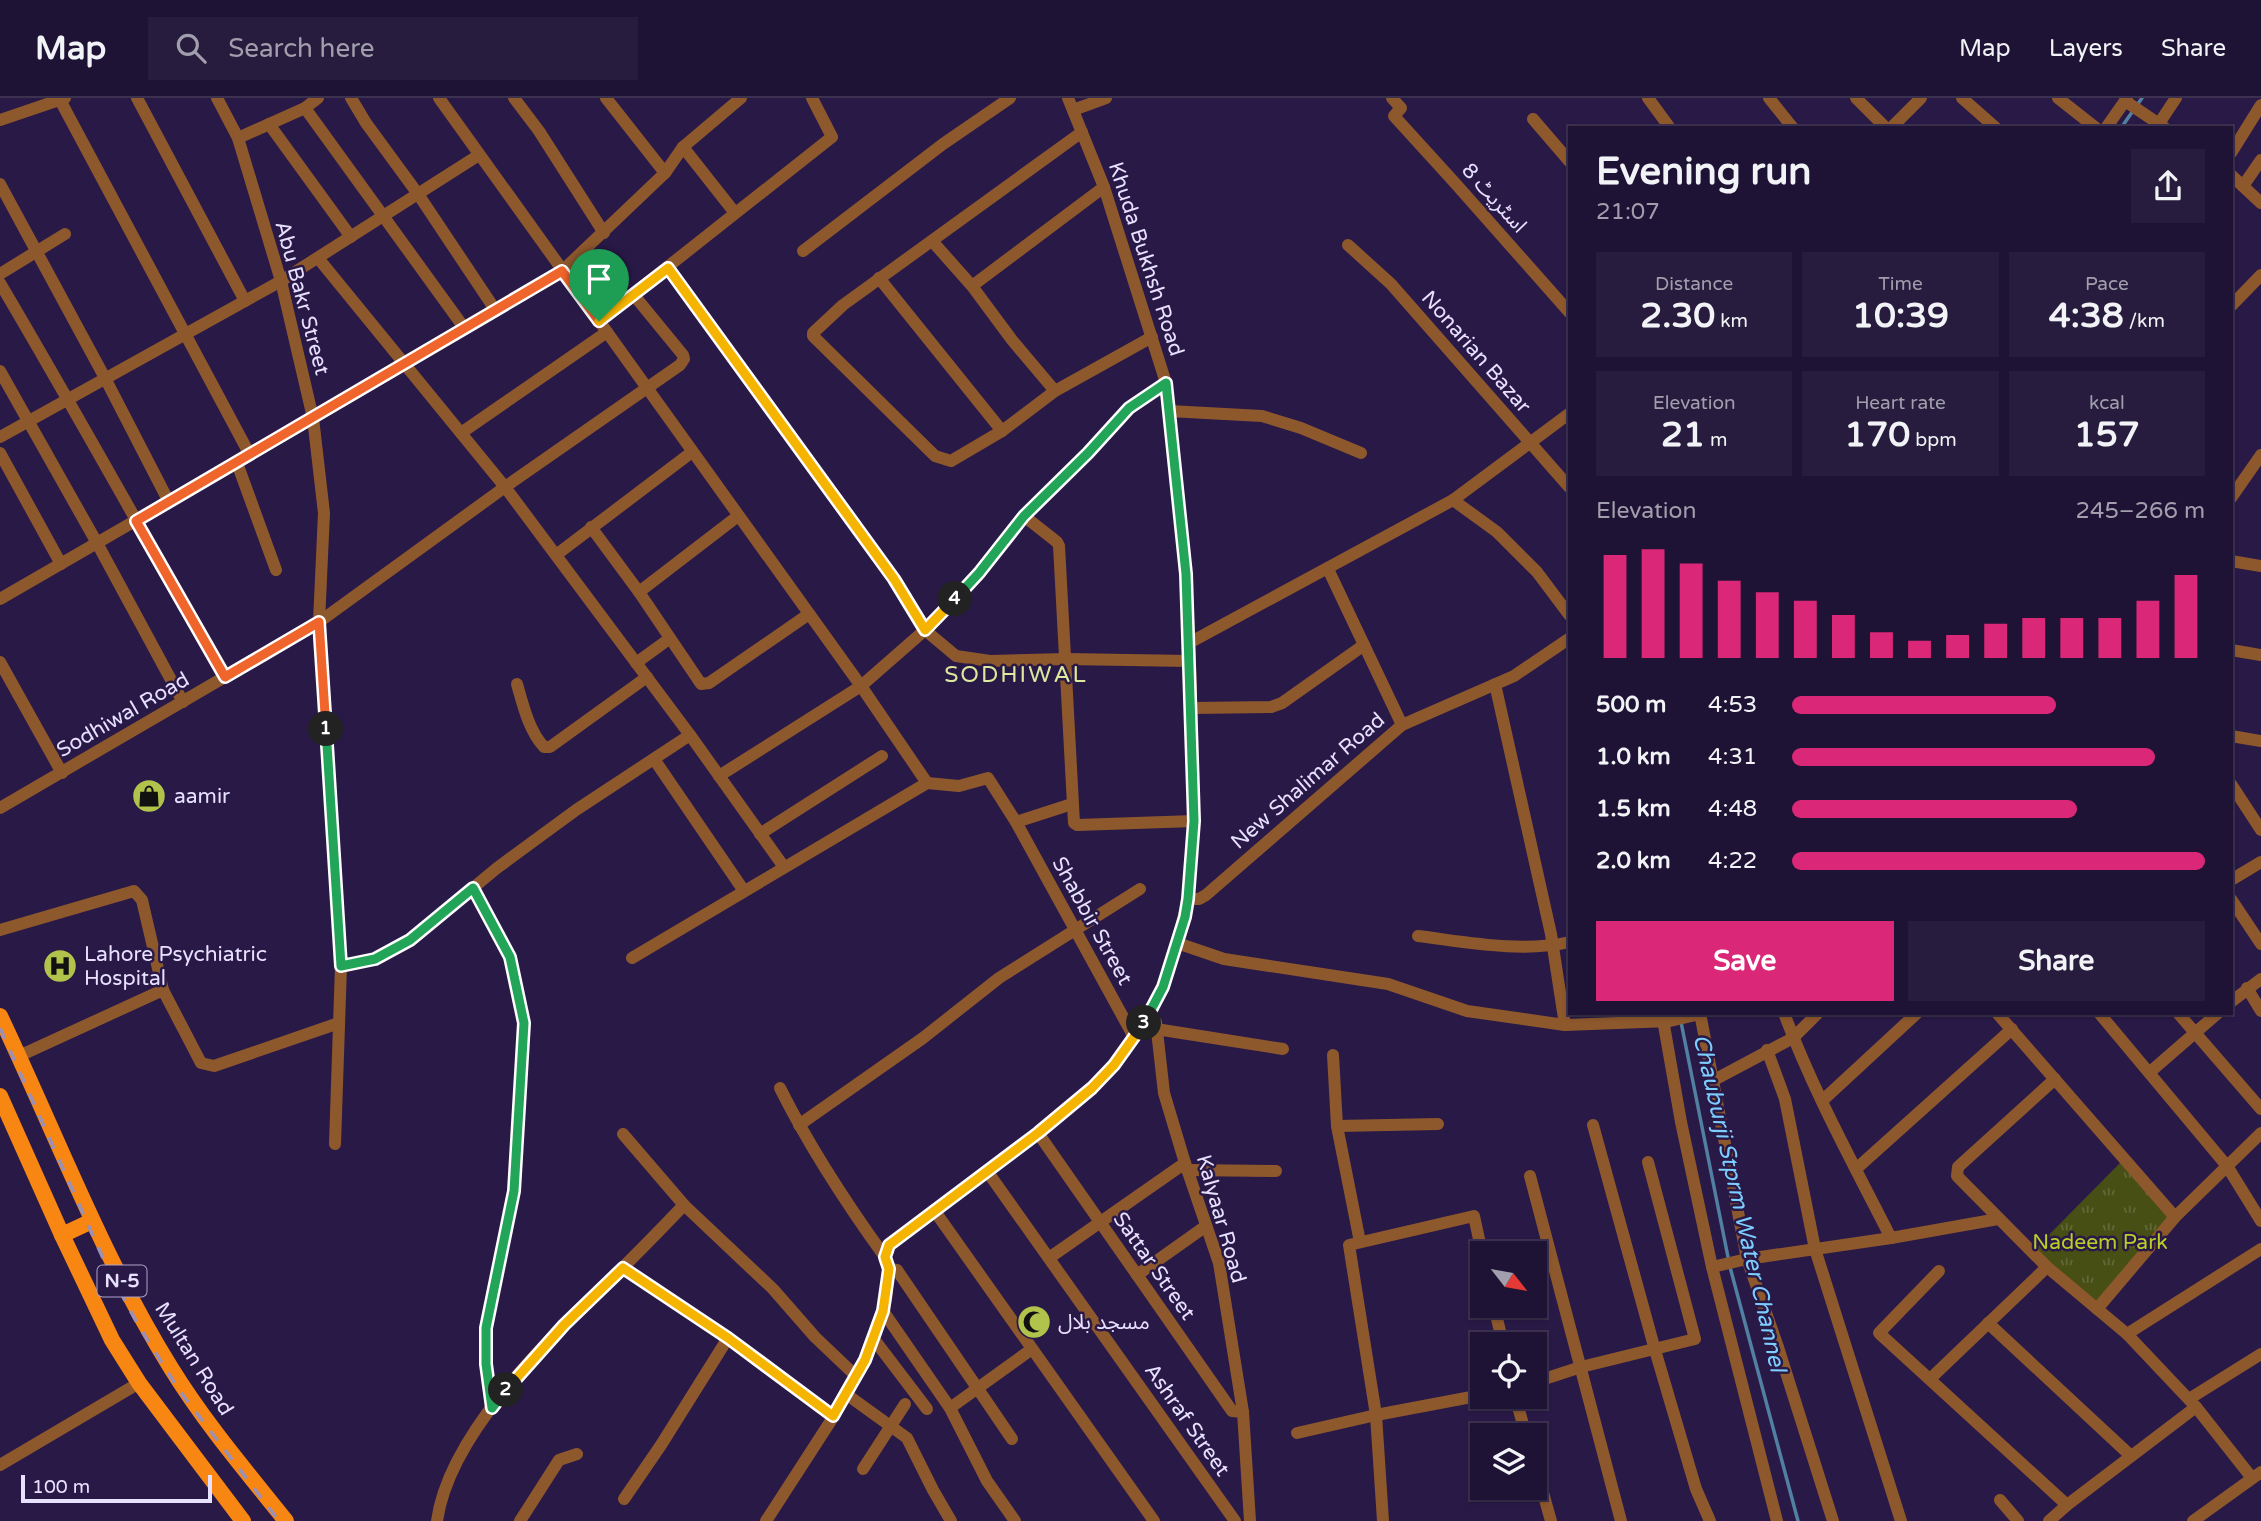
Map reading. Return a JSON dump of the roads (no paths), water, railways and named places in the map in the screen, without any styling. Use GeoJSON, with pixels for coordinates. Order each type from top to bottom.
{"type":"FeatureCollection","features":[{"type":"Feature","properties":{"kind":"main road","name":"Multan Road"},"geometry":{"type":"LineString","coordinates":[[0,1016],[57,1147],[118,1274],[172,1369],[210,1426],[286,1521]]}},
{"type":"Feature","properties":{"kind":"main road","name":"N-5"},"geometry":{"type":"LineString","coordinates":[[0,1099],[112,1340],[139,1383],[243,1521]]}},
{"type":"Feature","properties":{"kind":"main road"},"geometry":{"type":"LineString","coordinates":[[62,1235],[92,1221]]}},
{"type":"Feature","properties":{"kind":"street"},"geometry":{"type":"LineString","coordinates":[[137,98],[245,301]]}},
{"type":"Feature","properties":{"kind":"street","name":"Abu Bakr Street"},"geometry":{"type":"LineString","coordinates":[[217,98],[237,138],[281,281],[313,418],[324,513],[319,622],[341,966],[335,1143]]}},
{"type":"Feature","properties":{"kind":"street"},"geometry":{"type":"LineString","coordinates":[[237,138],[305,108],[318,98]]}},
{"type":"Feature","properties":{"kind":"street"},"geometry":{"type":"LineString","coordinates":[[351,98],[496,311]]}},
{"type":"Feature","properties":{"kind":"street"},"geometry":{"type":"LineString","coordinates":[[439,98],[861,686],[927,783],[632,958]]}},
{"type":"Feature","properties":{"kind":"street"},"geometry":{"type":"LineString","coordinates":[[514,98],[539,131],[604,233]]}},
{"type":"Feature","properties":{"kind":"street"},"geometry":{"type":"LineString","coordinates":[[606,98],[665,173]]}},
{"type":"Feature","properties":{"kind":"street"},"geometry":{"type":"LineString","coordinates":[[0,599],[562,271],[665,173],[683,147],[741,98]]}},
{"type":"Feature","properties":{"kind":"street"},"geometry":{"type":"LineString","coordinates":[[461,433],[603,326],[633,294],[832,136],[811,98]]}},
{"type":"Feature","properties":{"kind":"street"},"geometry":{"type":"LineString","coordinates":[[803,251],[943,144],[1010,98]]}},
{"type":"Feature","properties":{"kind":"street"},"geometry":{"type":"LineString","coordinates":[[1071,104],[1106,98]]}},
{"type":"Feature","properties":{"kind":"street","name":"اسٹریٹ 8"},"geometry":{"type":"LineString","coordinates":[[1392,98],[1401,108],[1394,117],[1568,311]]}},
{"type":"Feature","properties":{"kind":"street"},"geometry":{"type":"LineString","coordinates":[[1648,98],[1668,126]]}},
{"type":"Feature","properties":{"kind":"street"},"geometry":{"type":"LineString","coordinates":[[1769,98],[1791,126]]}},
{"type":"Feature","properties":{"kind":"street"},"geometry":{"type":"LineString","coordinates":[[1856,98],[1887,126]]}},
{"type":"Feature","properties":{"kind":"street"},"geometry":{"type":"LineString","coordinates":[[1891,126],[1921,98]]}},
{"type":"Feature","properties":{"kind":"street"},"geometry":{"type":"LineString","coordinates":[[1962,98],[1994,126]]}},
{"type":"Feature","properties":{"kind":"street"},"geometry":{"type":"LineString","coordinates":[[2058,98],[2093,126]]}},
{"type":"Feature","properties":{"kind":"street"},"geometry":{"type":"LineString","coordinates":[[2108,126],[2128,101],[2158,124],[2176,98]]}},
{"type":"Feature","properties":{"kind":"street"},"geometry":{"type":"LineString","coordinates":[[0,120],[31,103],[62,99],[250,455]]}},
{"type":"Feature","properties":{"kind":"street","name":"Khuda Bukhsh Road"},"geometry":{"type":"LineString","coordinates":[[1071,104],[1104,187],[1166,383],[1186,574],[1194,821],[1188,899],[1163,987],[1149,1016]]}},
{"type":"Feature","properties":{"kind":"street"},"geometry":{"type":"LineString","coordinates":[[2233,150],[2261,105]]}},
{"type":"Feature","properties":{"kind":"street"},"geometry":{"type":"LineString","coordinates":[[305,108],[465,329]]}},
{"type":"Feature","properties":{"kind":"street"},"geometry":{"type":"LineString","coordinates":[[1533,119],[1568,160]]}},
{"type":"Feature","properties":{"kind":"street"},"geometry":{"type":"LineString","coordinates":[[269,124],[351,237]]}},
{"type":"Feature","properties":{"kind":"street"},"geometry":{"type":"LineString","coordinates":[[1082,132],[843,305],[813,336],[936,456],[951,461],[1002,430],[1055,391],[1152,337]]}},
{"type":"Feature","properties":{"kind":"street"},"geometry":{"type":"LineString","coordinates":[[683,147],[735,213]]}},
{"type":"Feature","properties":{"kind":"street"},"geometry":{"type":"LineString","coordinates":[[0,437],[281,281],[479,155]]}},
{"type":"Feature","properties":{"kind":"street"},"geometry":{"type":"LineString","coordinates":[[2243,186],[2261,160]]}},
{"type":"Feature","properties":{"kind":"street"},"geometry":{"type":"LineString","coordinates":[[2233,177],[2261,203]]}},
{"type":"Feature","properties":{"kind":"street"},"geometry":{"type":"LineString","coordinates":[[0,184],[169,502]]}},
{"type":"Feature","properties":{"kind":"street"},"geometry":{"type":"LineString","coordinates":[[972,285],[1104,187]]}},
{"type":"Feature","properties":{"kind":"street"},"geometry":{"type":"LineString","coordinates":[[0,274],[65,234]]}},
{"type":"Feature","properties":{"kind":"street"},"geometry":{"type":"LineString","coordinates":[[933,242],[972,285],[1012,340],[1055,391]]}},
{"type":"Feature","properties":{"kind":"street","name":"Nonarian Bazar"},"geometry":{"type":"LineString","coordinates":[[1348,245],[1391,284],[1568,486]]}},
{"type":"Feature","properties":{"kind":"street"},"geometry":{"type":"LineString","coordinates":[[318,258],[505,487],[690,735],[784,867]]}},
{"type":"Feature","properties":{"kind":"street"},"geometry":{"type":"LineString","coordinates":[[668,268],[894,579],[925,630],[956,656],[990,661],[1190,661]]}},
{"type":"Feature","properties":{"kind":"street"},"geometry":{"type":"LineString","coordinates":[[2233,304],[2261,275]]}},
{"type":"Feature","properties":{"kind":"street"},"geometry":{"type":"LineString","coordinates":[[880,278],[1002,430]]}},
{"type":"Feature","properties":{"kind":"street"},"geometry":{"type":"LineString","coordinates":[[0,283],[69,398],[225,677]]}},
{"type":"Feature","properties":{"kind":"street","name":"Sodhiwal Road"},"geometry":{"type":"LineString","coordinates":[[0,808],[319,622],[505,487],[680,365],[684,359],[633,294]]}},
{"type":"Feature","properties":{"kind":"street"},"geometry":{"type":"LineString","coordinates":[[0,371],[183,702]]}},
{"type":"Feature","properties":{"kind":"street"},"geometry":{"type":"LineString","coordinates":[[719,776],[861,686],[925,630],[979,573],[1024,516],[1129,408],[1166,383]]}},
{"type":"Feature","properties":{"kind":"street"},"geometry":{"type":"LineString","coordinates":[[1169,411],[1262,416],[1301,428],[1361,453]]}},
{"type":"Feature","properties":{"kind":"street"},"geometry":{"type":"LineString","coordinates":[[1189,643],[1453,500],[1568,414]]}},
{"type":"Feature","properties":{"kind":"street"},"geometry":{"type":"LineString","coordinates":[[556,555],[692,452]]}},
{"type":"Feature","properties":{"kind":"street"},"geometry":{"type":"LineString","coordinates":[[0,453],[61,564]]}},
{"type":"Feature","properties":{"kind":"street"},"geometry":{"type":"LineString","coordinates":[[2233,495],[2261,455]]}},
{"type":"Feature","properties":{"kind":"street"},"geometry":{"type":"LineString","coordinates":[[237,463],[276,570]]}},
{"type":"Feature","properties":{"kind":"street"},"geometry":{"type":"LineString","coordinates":[[1453,500],[1497,532],[1537,572],[1568,613]]}},
{"type":"Feature","properties":{"kind":"street"},"geometry":{"type":"LineString","coordinates":[[639,592],[738,516]]}},
{"type":"Feature","properties":{"kind":"street"},"geometry":{"type":"LineString","coordinates":[[1024,516],[1058,542],[1059,546],[1073,820],[1077,825],[1194,821]]}},
{"type":"Feature","properties":{"kind":"street"},"geometry":{"type":"LineString","coordinates":[[591,527],[701,684],[705,685],[809,614]]}},
{"type":"Feature","properties":{"kind":"street"},"geometry":{"type":"LineString","coordinates":[[2233,561],[2261,566]]}},
{"type":"Feature","properties":{"kind":"street"},"geometry":{"type":"LineString","coordinates":[[1328,569],[1402,725]]}},
{"type":"Feature","properties":{"kind":"street"},"geometry":{"type":"LineString","coordinates":[[636,663],[669,639]]}},
{"type":"Feature","properties":{"kind":"street","name":"New Shalimar Road"},"geometry":{"type":"LineString","coordinates":[[1188,899],[1199,899],[1206,895],[1402,725],[1514,676],[1568,639]]}},
{"type":"Feature","properties":{"kind":"street"},"geometry":{"type":"LineString","coordinates":[[1191,708],[1272,707],[1282,703],[1364,645]]}},
{"type":"Feature","properties":{"kind":"street"},"geometry":{"type":"LineString","coordinates":[[2233,650],[2261,655]]}},
{"type":"Feature","properties":{"kind":"street"},"geometry":{"type":"LineString","coordinates":[[0,662],[62,773]]}},
{"type":"Feature","properties":{"kind":"street"},"geometry":{"type":"LineString","coordinates":[[517,684],[526,715],[540,743],[544,747],[550,747],[647,677]]}},
{"type":"Feature","properties":{"kind":"street"},"geometry":{"type":"LineString","coordinates":[[1495,684],[1553,946],[1565,1025]]}},
{"type":"Feature","properties":{"kind":"street"},"geometry":{"type":"LineString","coordinates":[[341,966],[375,959],[410,940],[576,810],[690,735]]}},
{"type":"Feature","properties":{"kind":"street"},"geometry":{"type":"LineString","coordinates":[[2233,736],[2261,741]]}},
{"type":"Feature","properties":{"kind":"street"},"geometry":{"type":"LineString","coordinates":[[760,834],[882,756]]}},
{"type":"Feature","properties":{"kind":"street"},"geometry":{"type":"LineString","coordinates":[[654,759],[744,891]]}},
{"type":"Feature","properties":{"kind":"street","name":"Shabbir Street"},"geometry":{"type":"LineString","coordinates":[[927,783],[959,786],[988,778],[1016,822],[1134,1037]]}},
{"type":"Feature","properties":{"kind":"street"},"geometry":{"type":"LineString","coordinates":[[2233,787],[2261,830]]}},
{"type":"Feature","properties":{"kind":"street"},"geometry":{"type":"LineString","coordinates":[[1016,822],[1072,804]]}},
{"type":"Feature","properties":{"kind":"street"},"geometry":{"type":"LineString","coordinates":[[2233,879],[2261,862]]}},
{"type":"Feature","properties":{"kind":"street"},"geometry":{"type":"LineString","coordinates":[[473,888],[510,957],[524,1023],[514,1191],[486,1328],[486,1364],[492,1408]]}},
{"type":"Feature","properties":{"kind":"street"},"geometry":{"type":"LineString","coordinates":[[799,1125],[923,1038],[999,978],[1140,888]]}},
{"type":"Feature","properties":{"kind":"street"},"geometry":{"type":"LineString","coordinates":[[0,930],[134,891],[142,900],[163,990],[201,1063],[214,1066],[339,1023]]}},
{"type":"Feature","properties":{"kind":"street"},"geometry":{"type":"LineString","coordinates":[[2233,902],[2261,944]]}},
{"type":"Feature","properties":{"kind":"street"},"geometry":{"type":"LineString","coordinates":[[1418,936],[1492,945],[1553,946],[1568,942]]}},
{"type":"Feature","properties":{"kind":"street"},"geometry":{"type":"LineString","coordinates":[[1177,943],[1224,959],[1388,984],[1466,1011],[1565,1025],[1697,1015],[1714,1080],[1743,1260],[1779,1347],[1833,1521]]}},
{"type":"Feature","properties":{"kind":"street"},"geometry":{"type":"LineString","coordinates":[[2233,999],[2261,979]]}},
{"type":"Feature","properties":{"kind":"street"},"geometry":{"type":"LineString","coordinates":[[2247,988],[2261,1011]]}},
{"type":"Feature","properties":{"kind":"street"},"geometry":{"type":"LineString","coordinates":[[19,1056],[163,990]]}},
{"type":"Feature","properties":{"kind":"street"},"geometry":{"type":"LineString","coordinates":[[1785,1015],[1793,1038],[1891,1238]]}},
{"type":"Feature","properties":{"kind":"street"},"geometry":{"type":"LineString","coordinates":[[1714,1080],[1793,1038],[1816,1015]]}},
{"type":"Feature","properties":{"kind":"street"},"geometry":{"type":"LineString","coordinates":[[1823,1100],[1915,1015]]}},
{"type":"Feature","properties":{"kind":"street"},"geometry":{"type":"LineString","coordinates":[[1999,1015],[2175,1217]]}},
{"type":"Feature","properties":{"kind":"street"},"geometry":{"type":"LineString","coordinates":[[2101,1015],[2227,1166],[2261,1221]]}},
{"type":"Feature","properties":{"kind":"street"},"geometry":{"type":"LineString","coordinates":[[2180,1015],[2261,1109]]}},
{"type":"Feature","properties":{"kind":"street"},"geometry":{"type":"LineString","coordinates":[[2150,1072],[2216,1015]]}},
{"type":"Feature","properties":{"kind":"street"},"geometry":{"type":"LineString","coordinates":[[770,1519],[846,1394],[873,1338],[883,1311],[887,1263],[892,1242],[1038,1133],[1092,1088],[1114,1065],[1149,1016]]}},
{"type":"Feature","properties":{"kind":"street","name":"Kalyaar Road"},"geometry":{"type":"LineString","coordinates":[[1149,1016],[1154,1019],[1156,1029],[1164,1093],[1219,1263],[1243,1412],[1250,1521]]}},
{"type":"Feature","properties":{"kind":"street"},"geometry":{"type":"LineString","coordinates":[[1665,1018],[1681,1122],[1777,1521]]}},
{"type":"Feature","properties":{"kind":"street"},"geometry":{"type":"LineString","coordinates":[[1156,1029],[1283,1049]]}},
{"type":"Feature","properties":{"kind":"street"},"geometry":{"type":"LineString","coordinates":[[1856,1169],[2012,1030]]}},
{"type":"Feature","properties":{"kind":"street"},"geometry":{"type":"LineString","coordinates":[[1767,1050],[1785,1099],[1815,1249],[1901,1521]]}},
{"type":"Feature","properties":{"kind":"street"},"geometry":{"type":"LineString","coordinates":[[1333,1055],[1337,1126],[1360,1242]]}},
{"type":"Feature","properties":{"kind":"street"},"geometry":{"type":"LineString","coordinates":[[2055,1079],[1958,1167],[1957,1176],[2046,1267],[2127,1334],[2257,1475],[2193,1521]]}},
{"type":"Feature","properties":{"kind":"street"},"geometry":{"type":"LineString","coordinates":[[780,1088],[799,1125],[887,1263],[897,1270],[1012,1439]]}},
{"type":"Feature","properties":{"kind":"street"},"geometry":{"type":"LineString","coordinates":[[1337,1126],[1438,1124]]}},
{"type":"Feature","properties":{"kind":"street"},"geometry":{"type":"LineString","coordinates":[[1593,1125],[1696,1489],[1710,1521]]}},
{"type":"Feature","properties":{"kind":"street","name":"Sattar Street"},"geometry":{"type":"LineString","coordinates":[[1038,1133],[1232,1412],[1243,1412]]}},
{"type":"Feature","properties":{"kind":"street"},"geometry":{"type":"LineString","coordinates":[[2097,1309],[2175,1217],[2261,1133]]}},
{"type":"Feature","properties":{"kind":"street"},"geometry":{"type":"LineString","coordinates":[[624,1134],[684,1205],[774,1289],[815,1337],[856,1376]]}},
{"type":"Feature","properties":{"kind":"street"},"geometry":{"type":"LineString","coordinates":[[1547,1378],[1695,1339],[1648,1162]]}},
{"type":"Feature","properties":{"kind":"street"},"geometry":{"type":"LineString","coordinates":[[1049,1258],[1186,1166],[1276,1171]]}},
{"type":"Feature","properties":{"kind":"street","name":"Ashraf Street"},"geometry":{"type":"LineString","coordinates":[[987,1171],[1234,1521]]}},
{"type":"Feature","properties":{"kind":"street"},"geometry":{"type":"LineString","coordinates":[[1530,1176],[1621,1521]]}},
{"type":"Feature","properties":{"kind":"street"},"geometry":{"type":"LineString","coordinates":[[437,1521],[445,1486],[461,1452],[492,1408],[555,1335],[684,1205]]}},
{"type":"Feature","properties":{"kind":"street"},"geometry":{"type":"LineString","coordinates":[[934,1210],[1154,1521]]}},
{"type":"Feature","properties":{"kind":"street"},"geometry":{"type":"LineString","coordinates":[[1383,1521],[1376,1415],[1349,1245],[1474,1216],[1479,1241]]}},
{"type":"Feature","properties":{"kind":"street"},"geometry":{"type":"LineString","coordinates":[[1717,1266],[1998,1219]]}},
{"type":"Feature","properties":{"kind":"street"},"geometry":{"type":"LineString","coordinates":[[1137,1275],[1206,1226]]}},
{"type":"Feature","properties":{"kind":"street"},"geometry":{"type":"LineString","coordinates":[[2127,1334],[2261,1248]]}},
{"type":"Feature","properties":{"kind":"street"},"geometry":{"type":"LineString","coordinates":[[1930,1379],[2046,1267]]}},
{"type":"Feature","properties":{"kind":"street"},"geometry":{"type":"LineString","coordinates":[[623,1268],[728,1338],[833,1416]]}},
{"type":"Feature","properties":{"kind":"street"},"geometry":{"type":"LineString","coordinates":[[1939,1271],[1879,1333],[2067,1505]]}},
{"type":"Feature","properties":{"kind":"street"},"geometry":{"type":"LineString","coordinates":[[883,1311],[950,1408],[987,1480],[1014,1521]]}},
{"type":"Feature","properties":{"kind":"street"},"geometry":{"type":"LineString","coordinates":[[1988,1323],[2131,1456]]}},
{"type":"Feature","properties":{"kind":"street"},"geometry":{"type":"LineString","coordinates":[[624,1499],[728,1338]]}},
{"type":"Feature","properties":{"kind":"street"},"geometry":{"type":"LineString","coordinates":[[873,1338],[927,1409]]}},
{"type":"Feature","properties":{"kind":"street"},"geometry":{"type":"LineString","coordinates":[[950,1408],[1031,1349]]}},
{"type":"Feature","properties":{"kind":"street"},"geometry":{"type":"LineString","coordinates":[[2049,1521],[2192,1403],[2261,1354]]}},
{"type":"Feature","properties":{"kind":"street"},"geometry":{"type":"LineString","coordinates":[[0,1465],[139,1383]]}},
{"type":"Feature","properties":{"kind":"street"},"geometry":{"type":"LineString","coordinates":[[846,1394],[910,1441],[917,1460],[951,1521]]}},
{"type":"Feature","properties":{"kind":"street"},"geometry":{"type":"LineString","coordinates":[[1297,1433],[1470,1397]]}},
{"type":"Feature","properties":{"kind":"street"},"geometry":{"type":"LineString","coordinates":[[863,1469],[905,1404]]}},
{"type":"Feature","properties":{"kind":"street"},"geometry":{"type":"LineString","coordinates":[[523,1520],[559,1460],[578,1454]]}},
{"type":"Feature","properties":{"kind":"street"},"geometry":{"type":"LineString","coordinates":[[1545,1500],[1551,1521]]}},
{"type":"Feature","properties":{"kind":"street"},"geometry":{"type":"LineString","coordinates":[[2000,1500],[2018,1521]]}},
{"type":"Feature","properties":{"kind":"waterway","name":"Chauburji Stprm Water Channel"},"geometry":{"type":"LineString","coordinates":[[2122,126],[2142,98]]}},
{"type":"Feature","properties":{"kind":"waterway","name":"Chauburji Stprm Water Channel"},"geometry":{"type":"LineString","coordinates":[[1681,1022],[1730,1267],[1798,1521]]}},
{"type":"Feature","properties":{"kind":"railway"},"geometry":{"type":"LineString","coordinates":[[0,1028],[107,1267],[137,1323],[179,1390],[279,1521]]}},
{"type":"Feature","properties":{"kind":"place","name":"aamir"},"geometry":{"type":"Point","coordinates":[149,796]}},
{"type":"Feature","properties":{"kind":"place","name":"Lahore Psychiatric Hospital"},"geometry":{"type":"Point","coordinates":[60,966]}},
{"type":"Feature","properties":{"kind":"place","name":"مسجد بلال"},"geometry":{"type":"Point","coordinates":[1034,1322]}},
{"type":"Feature","properties":{"kind":"district","name":"SODHIWAL"},"geometry":{"type":"Point","coordinates":[1016,675]}},
{"type":"Feature","properties":{"kind":"park label","name":"Nadeem Park"},"geometry":{"type":"Point","coordinates":[2100,1242]}}]}
